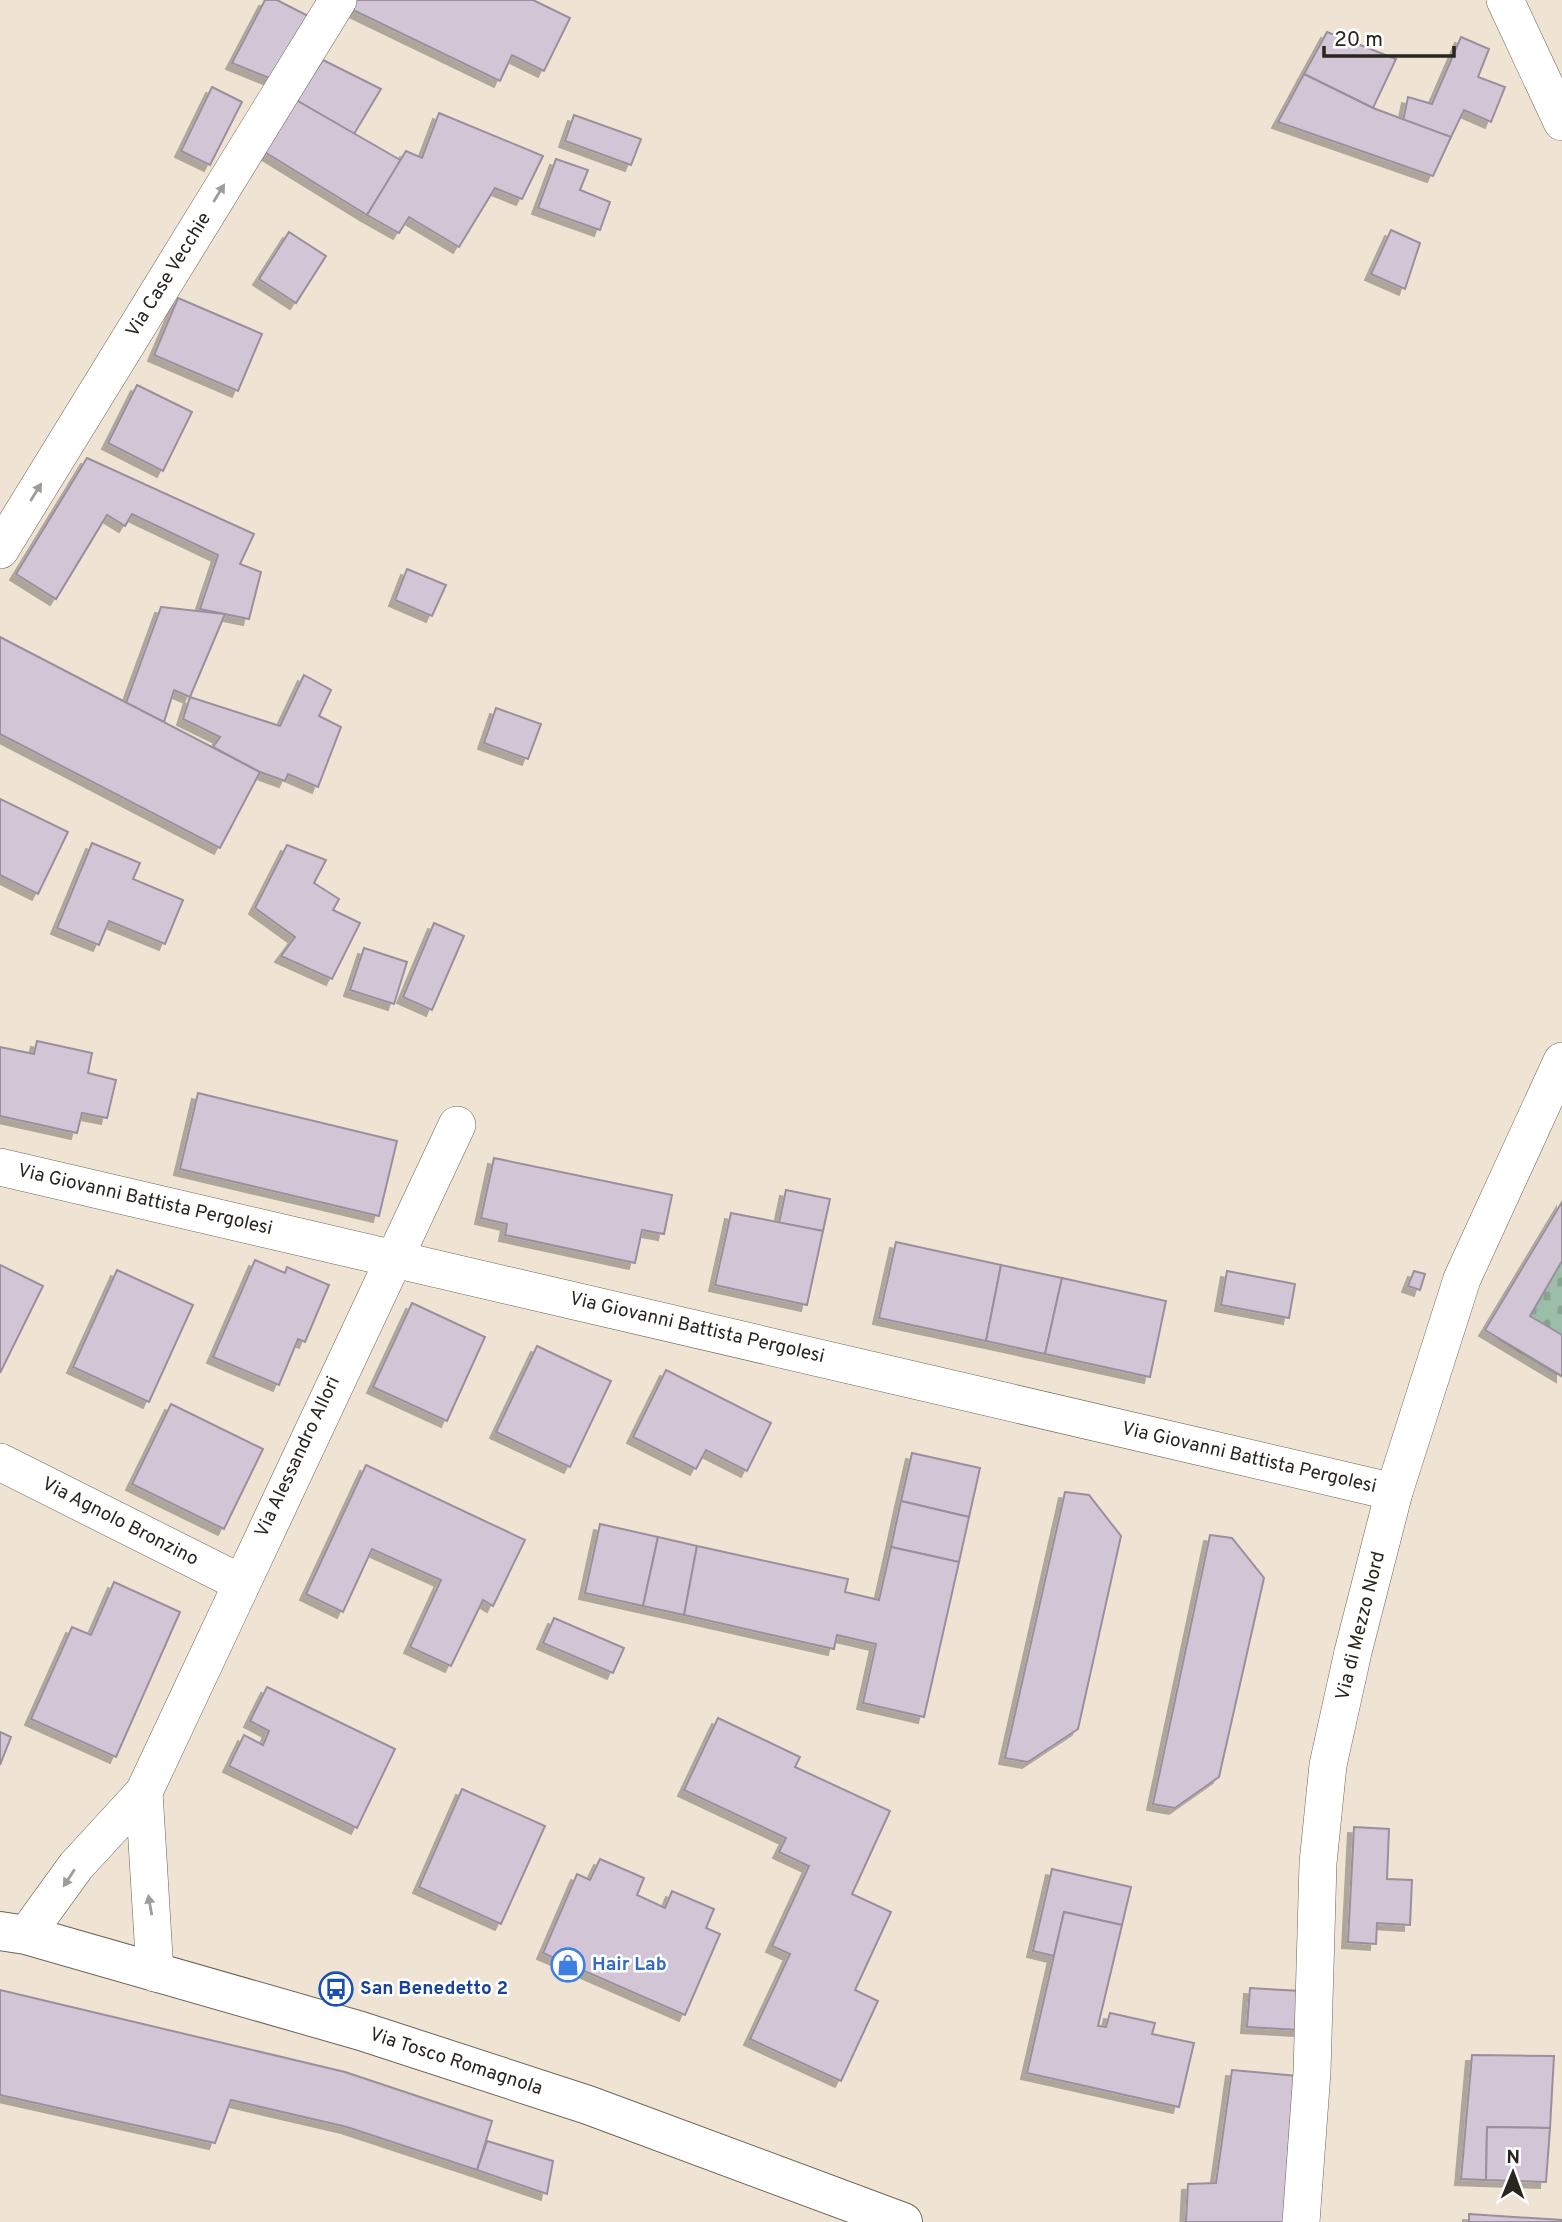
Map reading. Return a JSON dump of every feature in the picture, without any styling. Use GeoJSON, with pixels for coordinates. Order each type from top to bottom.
{"type":"FeatureCollection","features":[{"type":"Feature","properties":{"kind":"main road","name":"Via Tosco Romagnola"},"geometry":{"type":"LineString","coordinates":[[13,1933],[361,2031],[589,2105],[903,2222]]}},
{"type":"Feature","properties":{"kind":"street","name":"Via Case Vecchie"},"geometry":{"type":"LineString","coordinates":[[0,550],[338,0]]}},
{"type":"Feature","properties":{"kind":"street"},"geometry":{"type":"LineString","coordinates":[[1505,0],[1562,122]]}},
{"type":"Feature","properties":{"kind":"street","name":"Via di Mezzo Nord"},"geometry":{"type":"LineString","coordinates":[[1301,2222],[1312,2072],[1318,1864],[1328,1765],[1394,1492],[1462,1279],[1562,1061]]}},
{"type":"Feature","properties":{"kind":"street","name":"Via Alessandro Allori"},"geometry":{"type":"LineString","coordinates":[[13,1933],[144,1792],[239,1582],[457,1125]]}},
{"type":"Feature","properties":{"kind":"street","name":"Via Giovanni Battista Pergolesi"},"geometry":{"type":"LineString","coordinates":[[0,1167],[1394,1492]]}},
{"type":"Feature","properties":{"kind":"street","name":"Via Agnolo Bronzino"},"geometry":{"type":"LineString","coordinates":[[0,1462],[239,1582]]}},
{"type":"Feature","properties":{"kind":"street","name":"Via Alessandro Allori"},"geometry":{"type":"LineString","coordinates":[[144,1792],[155,1973]]}},
{"type":"Feature","properties":{"kind":"green space"},"geometry":{"type":"Polygon","coordinates":[[[1562,1228],[1562,1378],[1497,1339],[1562,1228]]]}},
{"type":"Feature","properties":{"kind":"building"},"geometry":{"type":"Polygon","coordinates":[[[265,0],[277,0],[310,17],[274,80],[232,63],[265,0]]]}},
{"type":"Feature","properties":{"kind":"building"},"geometry":{"type":"Polygon","coordinates":[[[356,0],[533,0],[570,18],[544,71],[512,55],[500,81],[351,9],[356,0]]]}},
{"type":"Feature","properties":{"kind":"building"},"geometry":{"type":"Polygon","coordinates":[[[1327,32],[1396,59],[1373,108],[1304,74],[1327,32]]]}},
{"type":"Feature","properties":{"kind":"building"},"geometry":{"type":"Polygon","coordinates":[[[1461,37],[1489,49],[1478,77],[1505,87],[1491,122],[1464,110],[1451,137],[1403,121],[1408,97],[1432,104],[1461,37]]]}},
{"type":"Feature","properties":{"kind":"building"},"geometry":{"type":"Polygon","coordinates":[[[323,60],[381,89],[354,134],[296,100],[323,60]]]}},
{"type":"Feature","properties":{"kind":"building"},"geometry":{"type":"Polygon","coordinates":[[[1304,74],[1373,108],[1451,137],[1433,176],[1278,122],[1304,74]]]}},
{"type":"Feature","properties":{"kind":"building"},"geometry":{"type":"Polygon","coordinates":[[[212,87],[242,102],[210,165],[181,151],[212,87]]]}},
{"type":"Feature","properties":{"kind":"building"},"geometry":{"type":"Polygon","coordinates":[[[296,100],[402,161],[367,215],[263,151],[296,100]]]}},
{"type":"Feature","properties":{"kind":"building"},"geometry":{"type":"Polygon","coordinates":[[[439,113],[543,156],[522,199],[495,188],[459,247],[409,217],[399,233],[367,215],[406,151],[422,158],[439,113]]]}},
{"type":"Feature","properties":{"kind":"building"},"geometry":{"type":"Polygon","coordinates":[[[574,115],[641,139],[631,165],[565,141],[574,115]]]}},
{"type":"Feature","properties":{"kind":"building"},"geometry":{"type":"Polygon","coordinates":[[[556,159],[588,170],[580,190],[610,202],[600,230],[538,208],[556,159]]]}},
{"type":"Feature","properties":{"kind":"building"},"geometry":{"type":"Polygon","coordinates":[[[1391,230],[1420,243],[1405,289],[1371,274],[1391,230]]]}},
{"type":"Feature","properties":{"kind":"building"},"geometry":{"type":"Polygon","coordinates":[[[289,232],[326,256],[296,303],[259,279],[289,232]]]}},
{"type":"Feature","properties":{"kind":"building"},"geometry":{"type":"Polygon","coordinates":[[[178,298],[262,334],[238,391],[154,355],[178,298]]]}},
{"type":"Feature","properties":{"kind":"building"},"geometry":{"type":"Polygon","coordinates":[[[137,385],[192,412],[163,471],[108,443],[137,385]]]}},
{"type":"Feature","properties":{"kind":"building"},"geometry":{"type":"Polygon","coordinates":[[[87,458],[254,534],[240,564],[261,572],[249,619],[200,609],[218,555],[132,514],[125,526],[107,515],[56,599],[16,574],[87,458]]]}},
{"type":"Feature","properties":{"kind":"building"},"geometry":{"type":"Polygon","coordinates":[[[407,569],[446,585],[432,616],[395,600],[407,569]]]}},
{"type":"Feature","properties":{"kind":"building"},"geometry":{"type":"Polygon","coordinates":[[[161,607],[225,614],[190,697],[174,690],[164,722],[126,703],[161,607]]]}},
{"type":"Feature","properties":{"kind":"building"},"geometry":{"type":"Polygon","coordinates":[[[0,637],[260,772],[220,848],[0,734],[0,637]]]}},
{"type":"Feature","properties":{"kind":"building"},"geometry":{"type":"Polygon","coordinates":[[[304,675],[331,690],[319,716],[341,727],[318,787],[288,774],[285,781],[260,772],[213,747],[220,737],[183,719],[190,697],[280,726],[304,675]]]}},
{"type":"Feature","properties":{"kind":"building"},"geometry":{"type":"Polygon","coordinates":[[[496,708],[541,724],[528,759],[484,743],[496,708]]]}},
{"type":"Feature","properties":{"kind":"building"},"geometry":{"type":"Polygon","coordinates":[[[0,799],[68,832],[38,894],[0,875],[0,799]]]}},
{"type":"Feature","properties":{"kind":"building"},"geometry":{"type":"Polygon","coordinates":[[[92,843],[140,863],[133,879],[183,900],[165,944],[109,921],[99,945],[57,928],[92,843]]]}},
{"type":"Feature","properties":{"kind":"building"},"geometry":{"type":"Polygon","coordinates":[[[287,845],[326,860],[314,883],[339,899],[333,910],[360,923],[332,979],[281,956],[295,937],[255,908],[287,845]]]}},
{"type":"Feature","properties":{"kind":"building"},"geometry":{"type":"Polygon","coordinates":[[[434,923],[464,936],[432,1010],[403,997],[434,923]]]}},
{"type":"Feature","properties":{"kind":"building"},"geometry":{"type":"Polygon","coordinates":[[[364,948],[407,962],[394,1004],[350,990],[364,948]]]}},
{"type":"Feature","properties":{"kind":"building"},"geometry":{"type":"Polygon","coordinates":[[[37,1041],[92,1053],[88,1073],[116,1080],[107,1118],[82,1113],[77,1133],[0,1116],[0,1047],[34,1054],[37,1041]]]}},
{"type":"Feature","properties":{"kind":"building"},"geometry":{"type":"Polygon","coordinates":[[[198,1093],[397,1141],[379,1216],[180,1169],[198,1093]]]}},
{"type":"Feature","properties":{"kind":"building"},"geometry":{"type":"Polygon","coordinates":[[[494,1158],[672,1195],[664,1234],[642,1230],[635,1263],[505,1235],[507,1224],[481,1218],[494,1158]]]}},
{"type":"Feature","properties":{"kind":"building"},"geometry":{"type":"Polygon","coordinates":[[[786,1190],[830,1199],[823,1231],[779,1223],[786,1190]]]}},
{"type":"Feature","properties":{"kind":"building"},"geometry":{"type":"Polygon","coordinates":[[[1562,1202],[1562,1261],[1530,1316],[1562,1335],[1562,1376],[1485,1330],[1562,1202]]]}},
{"type":"Feature","properties":{"kind":"building"},"geometry":{"type":"Polygon","coordinates":[[[731,1213],[823,1231],[807,1305],[715,1285],[731,1213]]]}},
{"type":"Feature","properties":{"kind":"building"},"geometry":{"type":"Polygon","coordinates":[[[896,1242],[1001,1265],[986,1341],[879,1318],[896,1242]]]}},
{"type":"Feature","properties":{"kind":"building"},"geometry":{"type":"Polygon","coordinates":[[[255,1260],[285,1273],[287,1267],[329,1285],[305,1342],[298,1339],[279,1385],[213,1357],[255,1260]]]}},
{"type":"Feature","properties":{"kind":"building"},"geometry":{"type":"Polygon","coordinates":[[[0,1265],[43,1286],[0,1373],[0,1265]]]}},
{"type":"Feature","properties":{"kind":"building"},"geometry":{"type":"Polygon","coordinates":[[[1001,1265],[1062,1278],[1045,1354],[986,1341],[1001,1265]]]}},
{"type":"Feature","properties":{"kind":"building"},"geometry":{"type":"Polygon","coordinates":[[[117,1270],[193,1305],[149,1402],[73,1367],[117,1270]]]}},
{"type":"Feature","properties":{"kind":"building"},"geometry":{"type":"Polygon","coordinates":[[[1227,1271],[1295,1284],[1289,1318],[1221,1305],[1227,1271]]]}},
{"type":"Feature","properties":{"kind":"building"},"geometry":{"type":"Polygon","coordinates":[[[1414,1271],[1425,1274],[1420,1290],[1408,1286],[1414,1271]]]}},
{"type":"Feature","properties":{"kind":"building"},"geometry":{"type":"Polygon","coordinates":[[[1062,1278],[1166,1301],[1150,1377],[1045,1354],[1062,1278]]]}},
{"type":"Feature","properties":{"kind":"building"},"geometry":{"type":"Polygon","coordinates":[[[412,1303],[485,1337],[447,1421],[373,1387],[412,1303]]]}},
{"type":"Feature","properties":{"kind":"building"},"geometry":{"type":"Polygon","coordinates":[[[537,1346],[611,1381],[570,1467],[496,1432],[537,1346]]]}},
{"type":"Feature","properties":{"kind":"building"},"geometry":{"type":"Polygon","coordinates":[[[666,1370],[771,1423],[747,1471],[706,1450],[696,1469],[633,1437],[666,1370]]]}},
{"type":"Feature","properties":{"kind":"building"},"geometry":{"type":"Polygon","coordinates":[[[171,1404],[263,1449],[224,1529],[132,1484],[171,1404]]]}},
{"type":"Feature","properties":{"kind":"building"},"geometry":{"type":"Polygon","coordinates":[[[912,1453],[980,1468],[969,1517],[901,1501],[912,1453]]]}},
{"type":"Feature","properties":{"kind":"building"},"geometry":{"type":"Polygon","coordinates":[[[366,1465],[525,1540],[493,1606],[483,1600],[451,1666],[410,1647],[441,1580],[372,1549],[343,1612],[306,1594],[366,1465]]]}},
{"type":"Feature","properties":{"kind":"building"},"geometry":{"type":"Polygon","coordinates":[[[1065,1492],[1089,1495],[1121,1536],[1078,1729],[1028,1762],[1005,1758],[1065,1492]]]}},
{"type":"Feature","properties":{"kind":"building"},"geometry":{"type":"Polygon","coordinates":[[[901,1501],[969,1517],[959,1562],[891,1547],[901,1501]]]}},
{"type":"Feature","properties":{"kind":"building"},"geometry":{"type":"Polygon","coordinates":[[[600,1524],[658,1537],[643,1606],[585,1593],[600,1524]]]}},
{"type":"Feature","properties":{"kind":"building"},"geometry":{"type":"Polygon","coordinates":[[[1210,1535],[1232,1538],[1264,1578],[1219,1777],[1175,1808],[1153,1804],[1210,1535]]]}},
{"type":"Feature","properties":{"kind":"building"},"geometry":{"type":"Polygon","coordinates":[[[658,1537],[697,1546],[684,1615],[643,1606],[658,1537]]]}},
{"type":"Feature","properties":{"kind":"building"},"geometry":{"type":"Polygon","coordinates":[[[697,1546],[848,1579],[845,1592],[879,1600],[891,1547],[959,1562],[924,1717],[863,1703],[876,1644],[837,1635],[834,1649],[684,1615],[697,1546]]]}},
{"type":"Feature","properties":{"kind":"building"},"geometry":{"type":"Polygon","coordinates":[[[114,1582],[180,1612],[116,1757],[31,1719],[72,1627],[91,1635],[114,1582]]]}},
{"type":"Feature","properties":{"kind":"building"},"geometry":{"type":"Polygon","coordinates":[[[554,1618],[624,1648],[613,1673],[543,1643],[554,1618]]]}},
{"type":"Feature","properties":{"kind":"building"},"geometry":{"type":"Polygon","coordinates":[[[267,1687],[395,1749],[357,1828],[229,1766],[244,1735],[263,1745],[269,1731],[250,1721],[267,1687]]]}},
{"type":"Feature","properties":{"kind":"building"},"geometry":{"type":"Polygon","coordinates":[[[718,1718],[800,1757],[795,1767],[890,1811],[852,1894],[891,1912],[855,1990],[878,2001],[841,2081],[750,2039],[790,1954],[772,1946],[809,1866],[779,1852],[786,1838],[684,1790],[718,1718]]]}},
{"type":"Feature","properties":{"kind":"building"},"geometry":{"type":"Polygon","coordinates":[[[0,1732],[11,1737],[0,1765],[0,1732]]]}},
{"type":"Feature","properties":{"kind":"building"},"geometry":{"type":"Polygon","coordinates":[[[462,1789],[545,1826],[501,1924],[419,1887],[462,1789]]]}},
{"type":"Feature","properties":{"kind":"building"},"geometry":{"type":"Polygon","coordinates":[[[1354,1827],[1389,1829],[1387,1879],[1412,1880],[1410,1925],[1377,1923],[1376,1944],[1348,1942],[1354,1827]]]}},
{"type":"Feature","properties":{"kind":"building"},"geometry":{"type":"Polygon","coordinates":[[[600,1859],[644,1878],[637,1895],[665,1908],[672,1891],[714,1909],[706,1928],[720,1934],[685,2015],[543,1953],[577,1874],[590,1880],[600,1859]]]}},
{"type":"Feature","properties":{"kind":"building"},"geometry":{"type":"Polygon","coordinates":[[[1052,1869],[1131,1887],[1122,1925],[1064,1912],[1054,1956],[1033,1951],[1052,1869]]]}},
{"type":"Feature","properties":{"kind":"building"},"geometry":{"type":"Polygon","coordinates":[[[1064,1912],[1122,1925],[1098,2026],[1106,2027],[1110,2013],[1155,2023],[1152,2034],[1194,2043],[1179,2107],[1027,2073],[1064,1912]]]}},
{"type":"Feature","properties":{"kind":"building"},"geometry":{"type":"Polygon","coordinates":[[[1250,1988],[1301,1991],[1299,2030],[1247,2027],[1250,1988]]]}},
{"type":"Feature","properties":{"kind":"building"},"geometry":{"type":"Polygon","coordinates":[[[0,1990],[345,2072],[492,2121],[477,2170],[347,2127],[231,2100],[215,2143],[0,2095],[0,1990]]]}},
{"type":"Feature","properties":{"kind":"building"},"geometry":{"type":"Polygon","coordinates":[[[1472,2055],[1554,2056],[1550,2128],[1487,2127],[1486,2180],[1461,2179],[1472,2055]]]}},
{"type":"Feature","properties":{"kind":"building"},"geometry":{"type":"Polygon","coordinates":[[[1232,2070],[1298,2076],[1289,2222],[1186,2222],[1188,2184],[1216,2183],[1232,2070]]]}},
{"type":"Feature","properties":{"kind":"building"},"geometry":{"type":"Polygon","coordinates":[[[1487,2127],[1550,2128],[1546,2182],[1486,2180],[1487,2127]]]}},
{"type":"Feature","properties":{"kind":"building"},"geometry":{"type":"Polygon","coordinates":[[[487,2141],[553,2161],[547,2194],[477,2170],[487,2141]]]}},
{"type":"Feature","properties":{"kind":"building"},"geometry":{"type":"Polygon","coordinates":[[[1469,2214],[1562,2220],[1562,2222],[1469,2222],[1469,2214]]]}},
{"type":"Feature","properties":{"kind":"place","name":"Hair Lab"},"geometry":{"type":"Point","coordinates":[568,1965]}},
{"type":"Feature","properties":{"kind":"place","name":"San Benedetto 2"},"geometry":{"type":"Point","coordinates":[336,1989]}}]}
